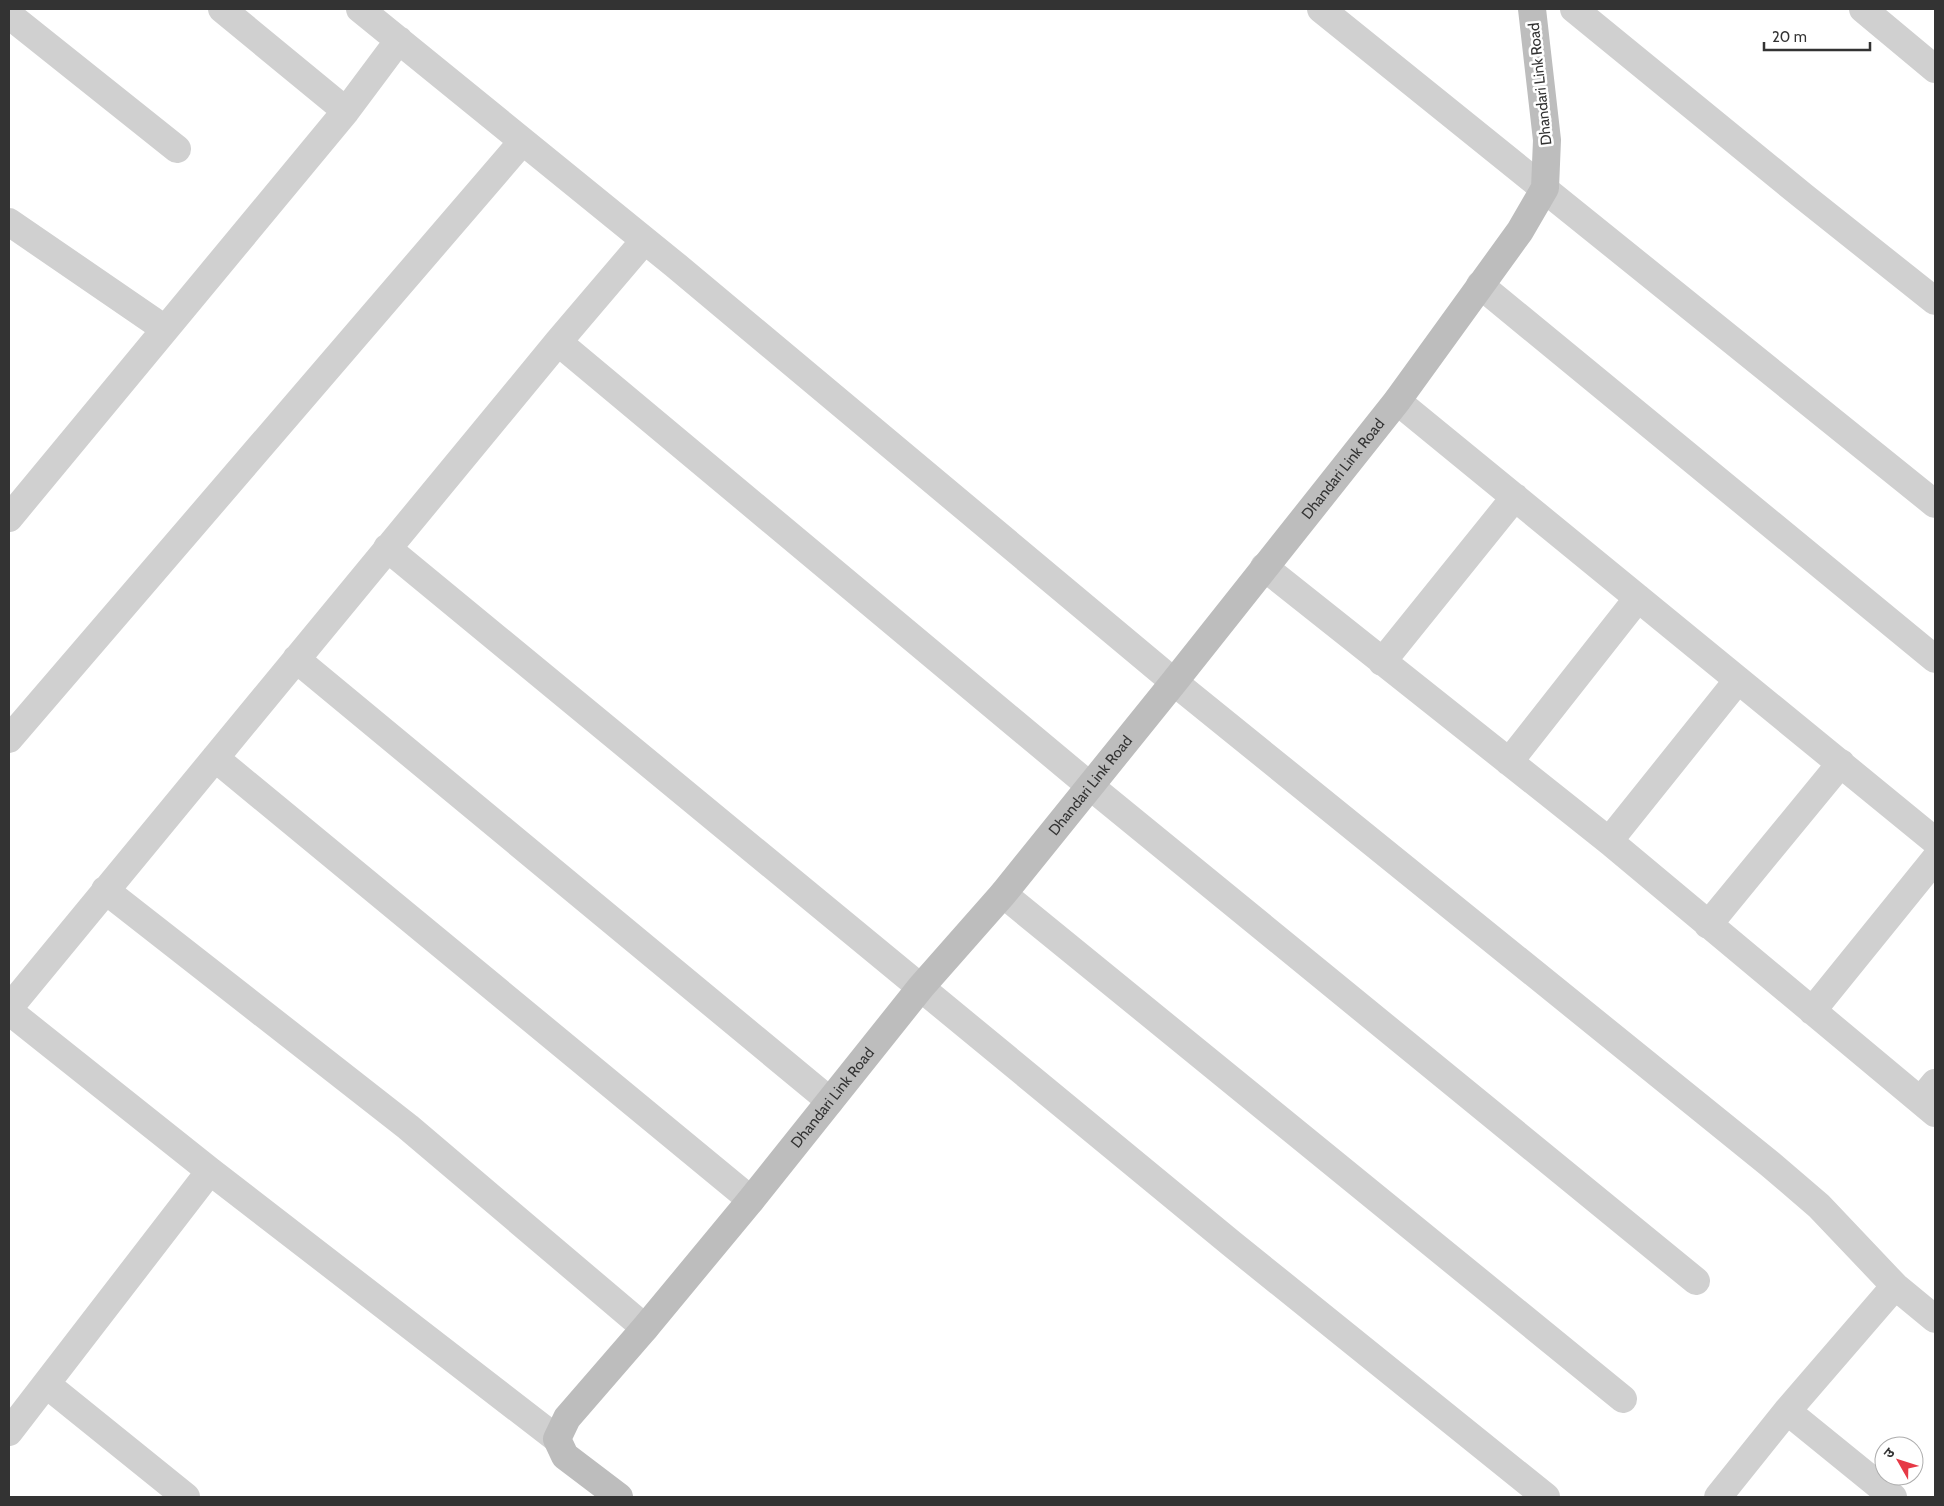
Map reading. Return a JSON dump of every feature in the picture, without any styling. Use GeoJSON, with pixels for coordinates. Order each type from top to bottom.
{"type":"FeatureCollection","features":[{"type":"Feature","properties":{"kind":"street"},"geometry":{"type":"LineString","coordinates":[[222,9],[346,111]]}},
{"type":"Feature","properties":{"kind":"street"},"geometry":{"type":"LineString","coordinates":[[360,9],[644,241],[1174,682],[1770,1164],[1820,1206],[1895,1286],[1935,1319]]}},
{"type":"Feature","properties":{"kind":"street"},"geometry":{"type":"LineString","coordinates":[[1321,9],[1935,504]]}},
{"type":"Feature","properties":{"kind":"street","name":"Dhandari Link Road"},"geometry":{"type":"LineString","coordinates":[[557,1439],[567,1418],[645,1328],[751,1200],[921,987],[1004,894],[1174,682],[1396,401],[1520,231],[1545,188],[1547,140],[1532,9]]}},
{"type":"Feature","properties":{"kind":"street"},"geometry":{"type":"LineString","coordinates":[[1574,9],[1935,301]]}},
{"type":"Feature","properties":{"kind":"street"},"geometry":{"type":"LineString","coordinates":[[1863,9],[1935,69]]}},
{"type":"Feature","properties":{"kind":"street"},"geometry":{"type":"LineString","coordinates":[[9,15],[177,149]]}},
{"type":"Feature","properties":{"kind":"street"},"geometry":{"type":"LineString","coordinates":[[9,518],[346,111],[399,40]]}},
{"type":"Feature","properties":{"kind":"street"},"geometry":{"type":"LineString","coordinates":[[9,739],[522,142]]}},
{"type":"Feature","properties":{"kind":"street"},"geometry":{"type":"LineString","coordinates":[[9,222],[165,329]]}},
{"type":"Feature","properties":{"kind":"street"},"geometry":{"type":"LineString","coordinates":[[619,1497],[565,1456],[557,1439],[210,1171],[9,1009],[105,890],[558,342],[644,241]]}},
{"type":"Feature","properties":{"kind":"street"},"geometry":{"type":"LineString","coordinates":[[1480,285],[1935,659]]}},
{"type":"Feature","properties":{"kind":"street"},"geometry":{"type":"LineString","coordinates":[[558,342],[1090,786],[1696,1281]]}},
{"type":"Feature","properties":{"kind":"street"},"geometry":{"type":"LineString","coordinates":[[1396,401],[1935,841]]}},
{"type":"Feature","properties":{"kind":"street"},"geometry":{"type":"LineString","coordinates":[[1382,662],[1514,497]]}},
{"type":"Feature","properties":{"kind":"street"},"geometry":{"type":"LineString","coordinates":[[388,548],[1232,1244],[1546,1497]]}},
{"type":"Feature","properties":{"kind":"street"},"geometry":{"type":"LineString","coordinates":[[1264,567],[1609,841],[1812,1011],[1930,1098]]}},
{"type":"Feature","properties":{"kind":"street"},"geometry":{"type":"LineString","coordinates":[[1509,762],[1638,598]]}},
{"type":"Feature","properties":{"kind":"street"},"geometry":{"type":"LineString","coordinates":[[296,659],[830,1101]]}},
{"type":"Feature","properties":{"kind":"street"},"geometry":{"type":"LineString","coordinates":[[1609,841],[1738,680]]}},
{"type":"Feature","properties":{"kind":"street"},"geometry":{"type":"LineString","coordinates":[[215,758],[751,1200]]}},
{"type":"Feature","properties":{"kind":"street"},"geometry":{"type":"LineString","coordinates":[[1708,925],[1841,763]]}},
{"type":"Feature","properties":{"kind":"street"},"geometry":{"type":"LineString","coordinates":[[1812,1011],[1935,858]]}},
{"type":"Feature","properties":{"kind":"street"},"geometry":{"type":"LineString","coordinates":[[105,890],[408,1127],[645,1328]]}},
{"type":"Feature","properties":{"kind":"street"},"geometry":{"type":"LineString","coordinates":[[1004,894],[1623,1399]]}},
{"type":"Feature","properties":{"kind":"street"},"geometry":{"type":"LineString","coordinates":[[9,1432],[210,1171]]}},
{"type":"Feature","properties":{"kind":"street"},"geometry":{"type":"LineString","coordinates":[[1718,1497],[1787,1411],[1895,1286]]}},
{"type":"Feature","properties":{"kind":"street"},"geometry":{"type":"LineString","coordinates":[[46,1384],[186,1497]]}},
{"type":"Feature","properties":{"kind":"street"},"geometry":{"type":"LineString","coordinates":[[1787,1411],[1893,1497]]}}]}
